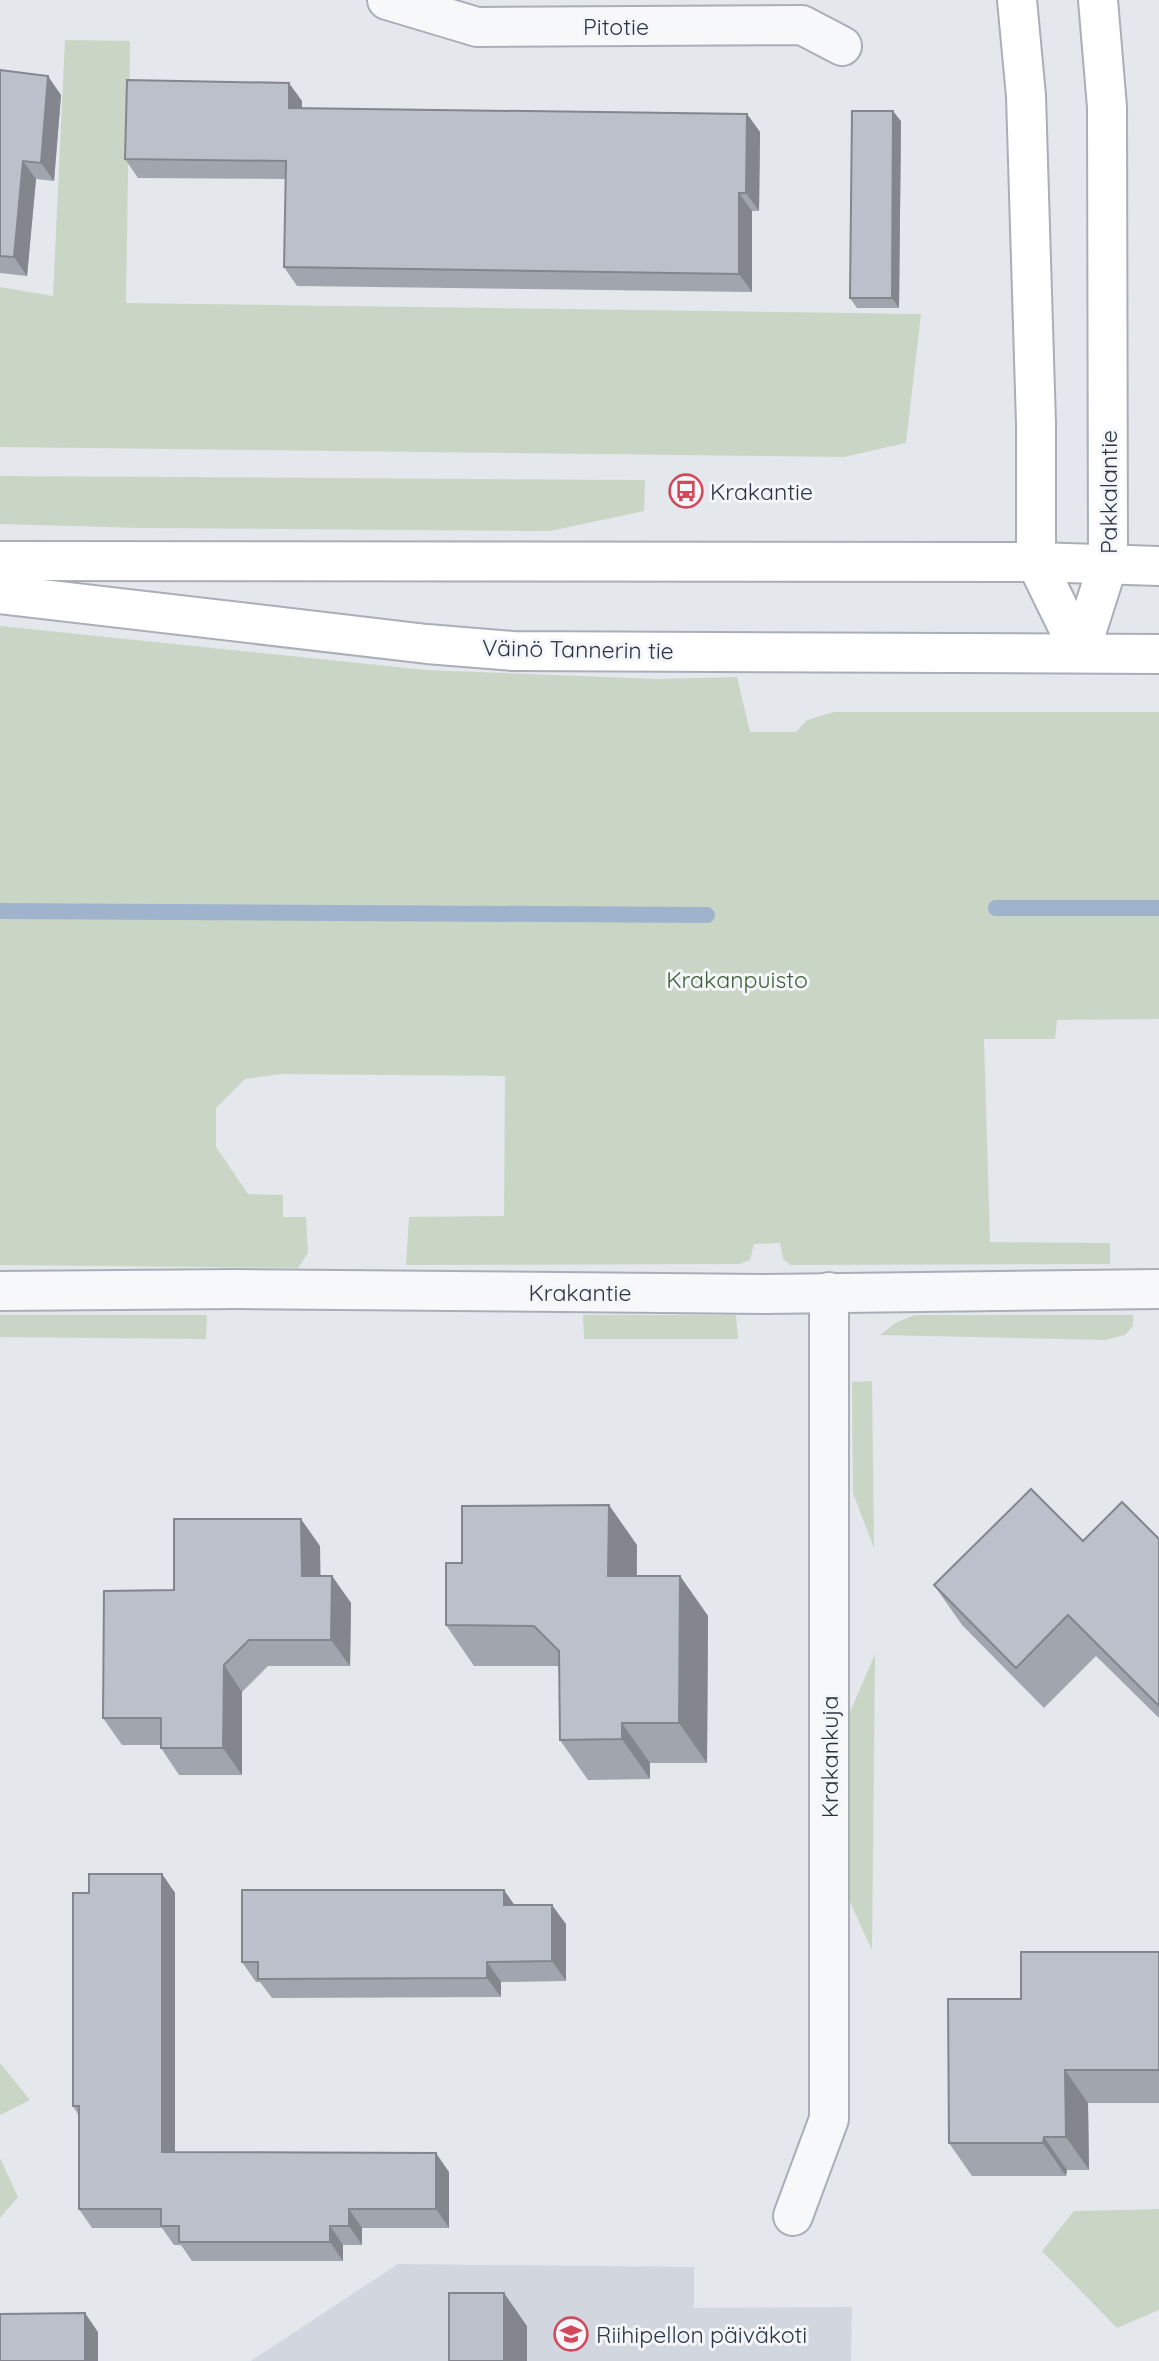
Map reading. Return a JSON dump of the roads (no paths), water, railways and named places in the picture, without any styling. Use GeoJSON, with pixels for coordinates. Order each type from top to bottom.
{"type":"FeatureCollection","features":[{"type":"Feature","properties":{"kind":"main road"},"geometry":{"type":"LineString","coordinates":[[1017,0],[1026,110],[1037,424],[1037,562],[1080,652]]}},
{"type":"Feature","properties":{"kind":"main road","name":"Pakkalantie"},"geometry":{"type":"LineString","coordinates":[[1080,652],[1108,564],[1107,107],[1098,0]]}},
{"type":"Feature","properties":{"kind":"main road"},"geometry":{"type":"LineString","coordinates":[[0,561],[1037,562],[1159,566]]}},
{"type":"Feature","properties":{"kind":"main road","name":"Väinö Tannerin tie"},"geometry":{"type":"LineString","coordinates":[[0,594],[427,644],[513,651],[1159,654]]}},
{"type":"Feature","properties":{"kind":"street","name":"Pitotie"},"geometry":{"type":"LineString","coordinates":[[403,2],[477,27],[802,25],[842,46]]}},
{"type":"Feature","properties":{"kind":"street","name":"Krakantie"},"geometry":{"type":"LineString","coordinates":[[0,1291],[829,1292],[1159,1289]]}},
{"type":"Feature","properties":{"kind":"street","name":"Krakankuja"},"geometry":{"type":"LineString","coordinates":[[793,2216],[829,2119],[829,1292]]}},
{"type":"Feature","properties":{"kind":"waterway"},"geometry":{"type":"LineString","coordinates":[[996,908],[1159,908]]}},
{"type":"Feature","properties":{"kind":"waterway"},"geometry":{"type":"LineString","coordinates":[[0,911],[707,915]]}},
{"type":"Feature","properties":{"kind":"place","name":"Krakantie"},"geometry":{"type":"Point","coordinates":[686,491]}},
{"type":"Feature","properties":{"kind":"place","name":"Riihipellon päiväkoti"},"geometry":{"type":"Point","coordinates":[571,2334]}},
{"type":"Feature","properties":{"kind":"park label","name":"Krakanpuisto"},"geometry":{"type":"Point","coordinates":[737,979]}}]}
